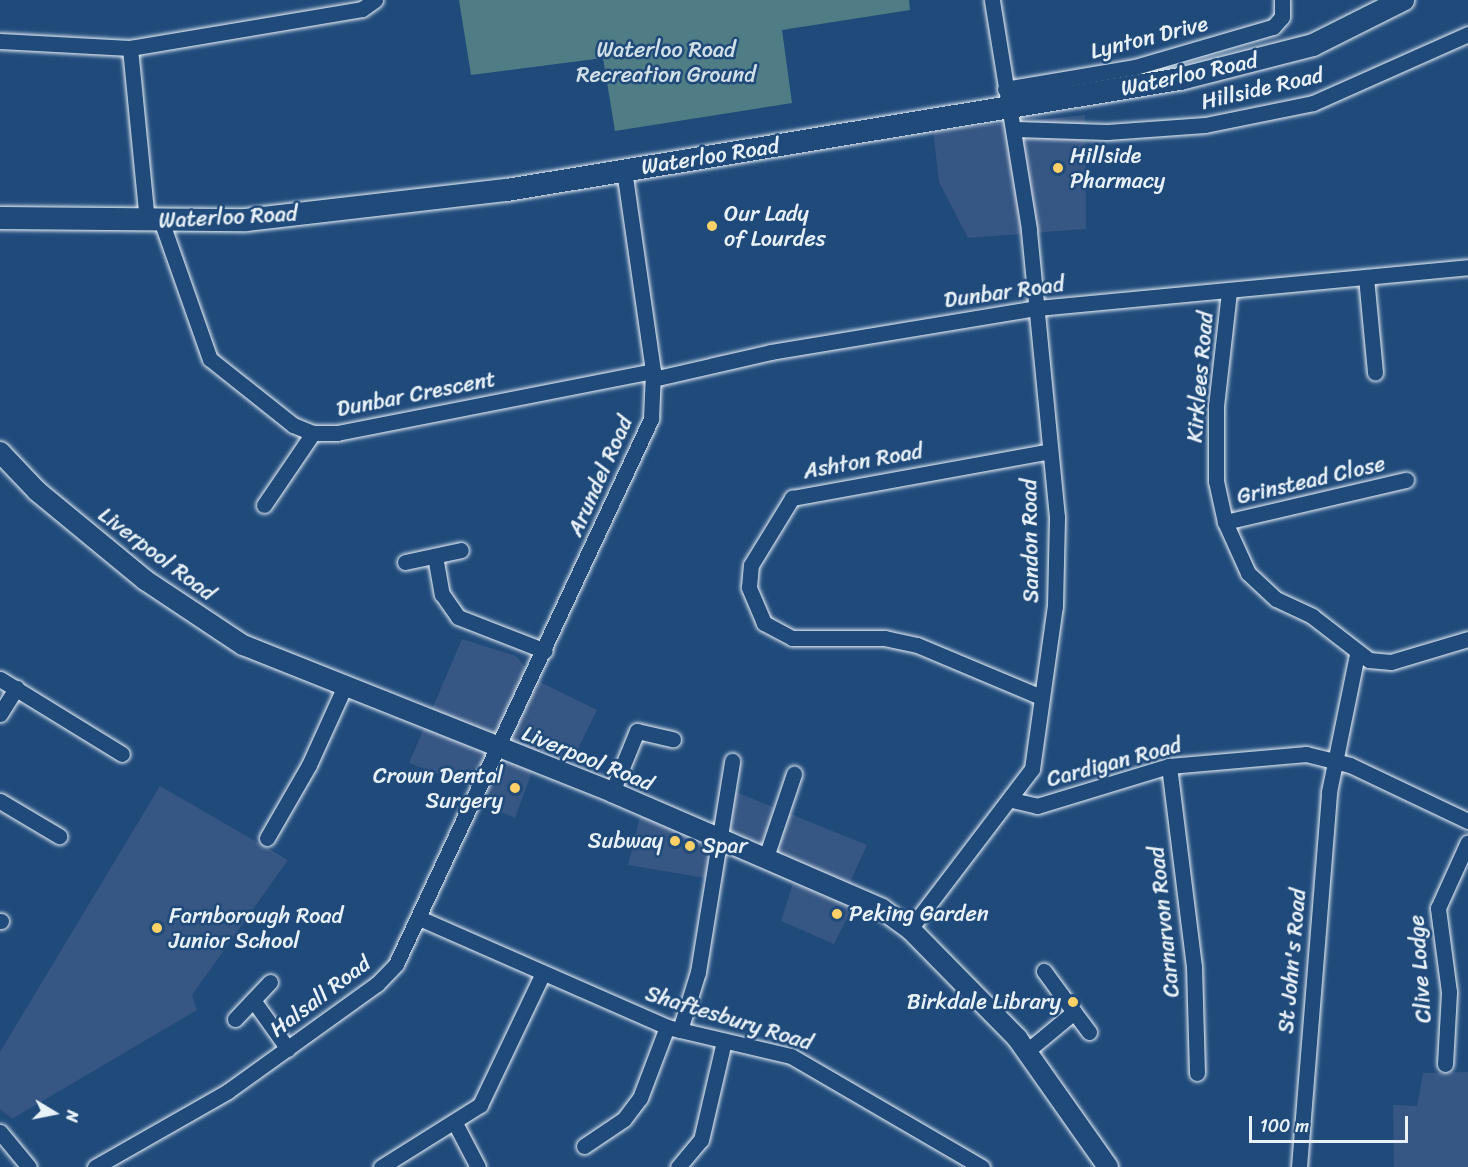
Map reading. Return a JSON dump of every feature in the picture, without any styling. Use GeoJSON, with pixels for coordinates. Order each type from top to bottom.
{"type":"FeatureCollection","features":[{"type":"Feature","properties":{"kind":"highway","name":"Waterloo Road"},"geometry":{"type":"LineString","coordinates":[[0,218],[154,222],[388,206],[624,169],[1014,120],[1312,45],[1403,0]]}},
{"type":"Feature","properties":{"kind":"main road","name":"Liverpool Road"},"geometry":{"type":"LineString","coordinates":[[0,452],[37,491],[145,580],[243,645],[344,688],[612,792],[717,836],[858,897],[910,929],[1027,1051],[1108,1167]]}},
{"type":"Feature","properties":{"kind":"street"},"geometry":{"type":"LineString","coordinates":[[0,41],[130,48],[362,9],[375,0]]}},
{"type":"Feature","properties":{"kind":"street","name":"Sandon Road"},"geometry":{"type":"LineString","coordinates":[[910,929],[1012,800],[1032,769],[1056,606],[1057,517],[1037,308],[1014,120],[1005,89],[992,0]]}},
{"type":"Feature","properties":{"kind":"street","name":"Lynton Drive"},"geometry":{"type":"LineString","coordinates":[[1005,89],[1135,67],[1273,27],[1282,17],[1282,0]]}},
{"type":"Feature","properties":{"kind":"street","name":"Hillside Road"},"geometry":{"type":"LineString","coordinates":[[1014,120],[1107,132],[1205,125],[1313,103],[1468,34]]}},
{"type":"Feature","properties":{"kind":"street","name":"Dunbar Crescent"},"geometry":{"type":"LineString","coordinates":[[130,48],[154,222],[210,359],[285,419],[313,433],[337,433],[653,375]]}},
{"type":"Feature","properties":{"kind":"street","name":"Arundel Road"},"geometry":{"type":"LineString","coordinates":[[500,748],[651,419],[653,375],[624,169]]}},
{"type":"Feature","properties":{"kind":"street","name":"Dunbar Road"},"geometry":{"type":"LineString","coordinates":[[653,375],[771,352],[1037,308],[1229,292],[1468,267]]}},
{"type":"Feature","properties":{"kind":"street"},"geometry":{"type":"LineString","coordinates":[[1366,277],[1374,373]]}},
{"type":"Feature","properties":{"kind":"street","name":"Kirklees Road"},"geometry":{"type":"LineString","coordinates":[[1229,292],[1214,441],[1225,522],[1258,585],[1312,616],[1357,654]]}},
{"type":"Feature","properties":{"kind":"street"},"geometry":{"type":"LineString","coordinates":[[264,505],[313,433]]}},
{"type":"Feature","properties":{"kind":"street","name":"Ashton Road"},"geometry":{"type":"LineString","coordinates":[[1041,697],[916,645],[884,638],[792,638],[764,623],[749,587],[751,565],[792,498],[1050,451]]}},
{"type":"Feature","properties":{"kind":"street","name":"Grinstead Close"},"geometry":{"type":"LineString","coordinates":[[1225,522],[1406,480]]}},
{"type":"Feature","properties":{"kind":"street"},"geometry":{"type":"LineString","coordinates":[[405,562],[461,550]]}},
{"type":"Feature","properties":{"kind":"street"},"geometry":{"type":"LineString","coordinates":[[435,556],[442,594],[458,617],[545,651]]}},
{"type":"Feature","properties":{"kind":"street"},"geometry":{"type":"LineString","coordinates":[[1335,760],[1357,654],[1391,662],[1468,639]]}},
{"type":"Feature","properties":{"kind":"street"},"geometry":{"type":"LineString","coordinates":[[0,678],[122,754]]}},
{"type":"Feature","properties":{"kind":"street"},"geometry":{"type":"LineString","coordinates":[[0,714],[16,688]]}},
{"type":"Feature","properties":{"kind":"street"},"geometry":{"type":"LineString","coordinates":[[267,838],[309,765],[344,688]]}},
{"type":"Feature","properties":{"kind":"street"},"geometry":{"type":"LineString","coordinates":[[612,792],[637,731],[673,739]]}},
{"type":"Feature","properties":{"kind":"street","name":"Halsall Road"},"geometry":{"type":"LineString","coordinates":[[95,1167],[228,1091],[377,984],[396,964],[500,748]]}},
{"type":"Feature","properties":{"kind":"street","name":"Cardigan Road"},"geometry":{"type":"LineString","coordinates":[[1012,800],[1037,806],[1169,766],[1305,754],[1335,760],[1468,821]]}},
{"type":"Feature","properties":{"kind":"street","name":"St John's Road"},"geometry":{"type":"LineString","coordinates":[[1299,1167],[1335,760]]}},
{"type":"Feature","properties":{"kind":"street"},"geometry":{"type":"LineString","coordinates":[[584,1146],[624,1119],[640,1098],[698,972],[717,836],[732,761]]}},
{"type":"Feature","properties":{"kind":"street","name":"Carnarvon Road"},"geometry":{"type":"LineString","coordinates":[[1169,766],[1194,966],[1197,1073]]}},
{"type":"Feature","properties":{"kind":"street"},"geometry":{"type":"LineString","coordinates":[[766,857],[794,774]]}},
{"type":"Feature","properties":{"kind":"street"},"geometry":{"type":"LineString","coordinates":[[0,801],[58,836]]}},
{"type":"Feature","properties":{"kind":"street","name":"Clive Lodge"},"geometry":{"type":"LineString","coordinates":[[1445,1064],[1449,992],[1438,908],[1468,842]]}},
{"type":"Feature","properties":{"kind":"street","name":"Shaftesbury Road"},"geometry":{"type":"LineString","coordinates":[[419,918],[673,1028],[791,1056],[975,1166]]}},
{"type":"Feature","properties":{"kind":"street"},"geometry":{"type":"LineString","coordinates":[[1044,971],[1089,1032]]}},
{"type":"Feature","properties":{"kind":"street"},"geometry":{"type":"LineString","coordinates":[[381,1167],[456,1125],[480,1105],[543,973]]}},
{"type":"Feature","properties":{"kind":"street"},"geometry":{"type":"LineString","coordinates":[[235,1019],[270,982]]}},
{"type":"Feature","properties":{"kind":"street"},"geometry":{"type":"LineString","coordinates":[[253,1000],[288,1049]]}},
{"type":"Feature","properties":{"kind":"street"},"geometry":{"type":"LineString","coordinates":[[1027,1051],[1074,1012]]}},
{"type":"Feature","properties":{"kind":"street"},"geometry":{"type":"LineString","coordinates":[[678,1167],[701,1140],[724,1041]]}},
{"type":"Feature","properties":{"kind":"street"},"geometry":{"type":"LineString","coordinates":[[456,1125],[478,1167]]}},
{"type":"Feature","properties":{"kind":"street"},"geometry":{"type":"LineString","coordinates":[[0,1132],[29,1167]]}},
{"type":"Feature","properties":{"kind":"shaded area"},"geometry":{"type":"Polygon","coordinates":[[[1085,115],[1086,229],[968,238],[939,182],[933,131],[1085,115]]]}},
{"type":"Feature","properties":{"kind":"shaded area"},"geometry":{"type":"Polygon","coordinates":[[[462,639],[516,656],[536,680],[597,710],[573,759],[540,750],[515,818],[486,806],[470,786],[409,763],[462,639]]]}},
{"type":"Feature","properties":{"kind":"shaded area","name":"Farnborough Road Junior School"},"geometry":{"type":"Polygon","coordinates":[[[160,786],[288,860],[192,995],[197,1010],[12,1119],[0,1109],[0,1052],[160,786]]]}},
{"type":"Feature","properties":{"kind":"shaded area"},"geometry":{"type":"Polygon","coordinates":[[[721,786],[867,845],[851,880],[855,902],[834,944],[781,921],[793,883],[727,854],[723,881],[628,865],[641,813],[710,839],[721,786]]]}},
{"type":"Feature","properties":{"kind":"shaded area"},"geometry":{"type":"Polygon","coordinates":[[[1468,1072],[1468,1167],[1394,1167],[1393,1105],[1417,1106],[1423,1073],[1468,1072]]]}},
{"type":"Feature","properties":{"kind":"green space","name":"Waterloo Road Recreation Ground"},"geometry":{"type":"Polygon","coordinates":[[[459,0],[909,0],[910,10],[782,30],[792,103],[615,131],[603,58],[471,75],[459,0]]]}},
{"type":"Feature","properties":{"kind":"place","name":"Hillside Pharmacy"},"geometry":{"type":"Point","coordinates":[1058,168]}},
{"type":"Feature","properties":{"kind":"place","name":"Our Lady of Lourdes"},"geometry":{"type":"Point","coordinates":[712,226]}},
{"type":"Feature","properties":{"kind":"place","name":"Crown Dental Surgery"},"geometry":{"type":"Point","coordinates":[515,788]}},
{"type":"Feature","properties":{"kind":"place","name":"Subway"},"geometry":{"type":"Point","coordinates":[675,841]}},
{"type":"Feature","properties":{"kind":"place","name":"Spar"},"geometry":{"type":"Point","coordinates":[690,846]}},
{"type":"Feature","properties":{"kind":"place","name":"Peking Garden"},"geometry":{"type":"Point","coordinates":[837,914]}},
{"type":"Feature","properties":{"kind":"place","name":"Farnborough Road Junior School"},"geometry":{"type":"Point","coordinates":[157,928]}},
{"type":"Feature","properties":{"kind":"place","name":"Birkdale Library"},"geometry":{"type":"Point","coordinates":[1073,1002]}}]}
